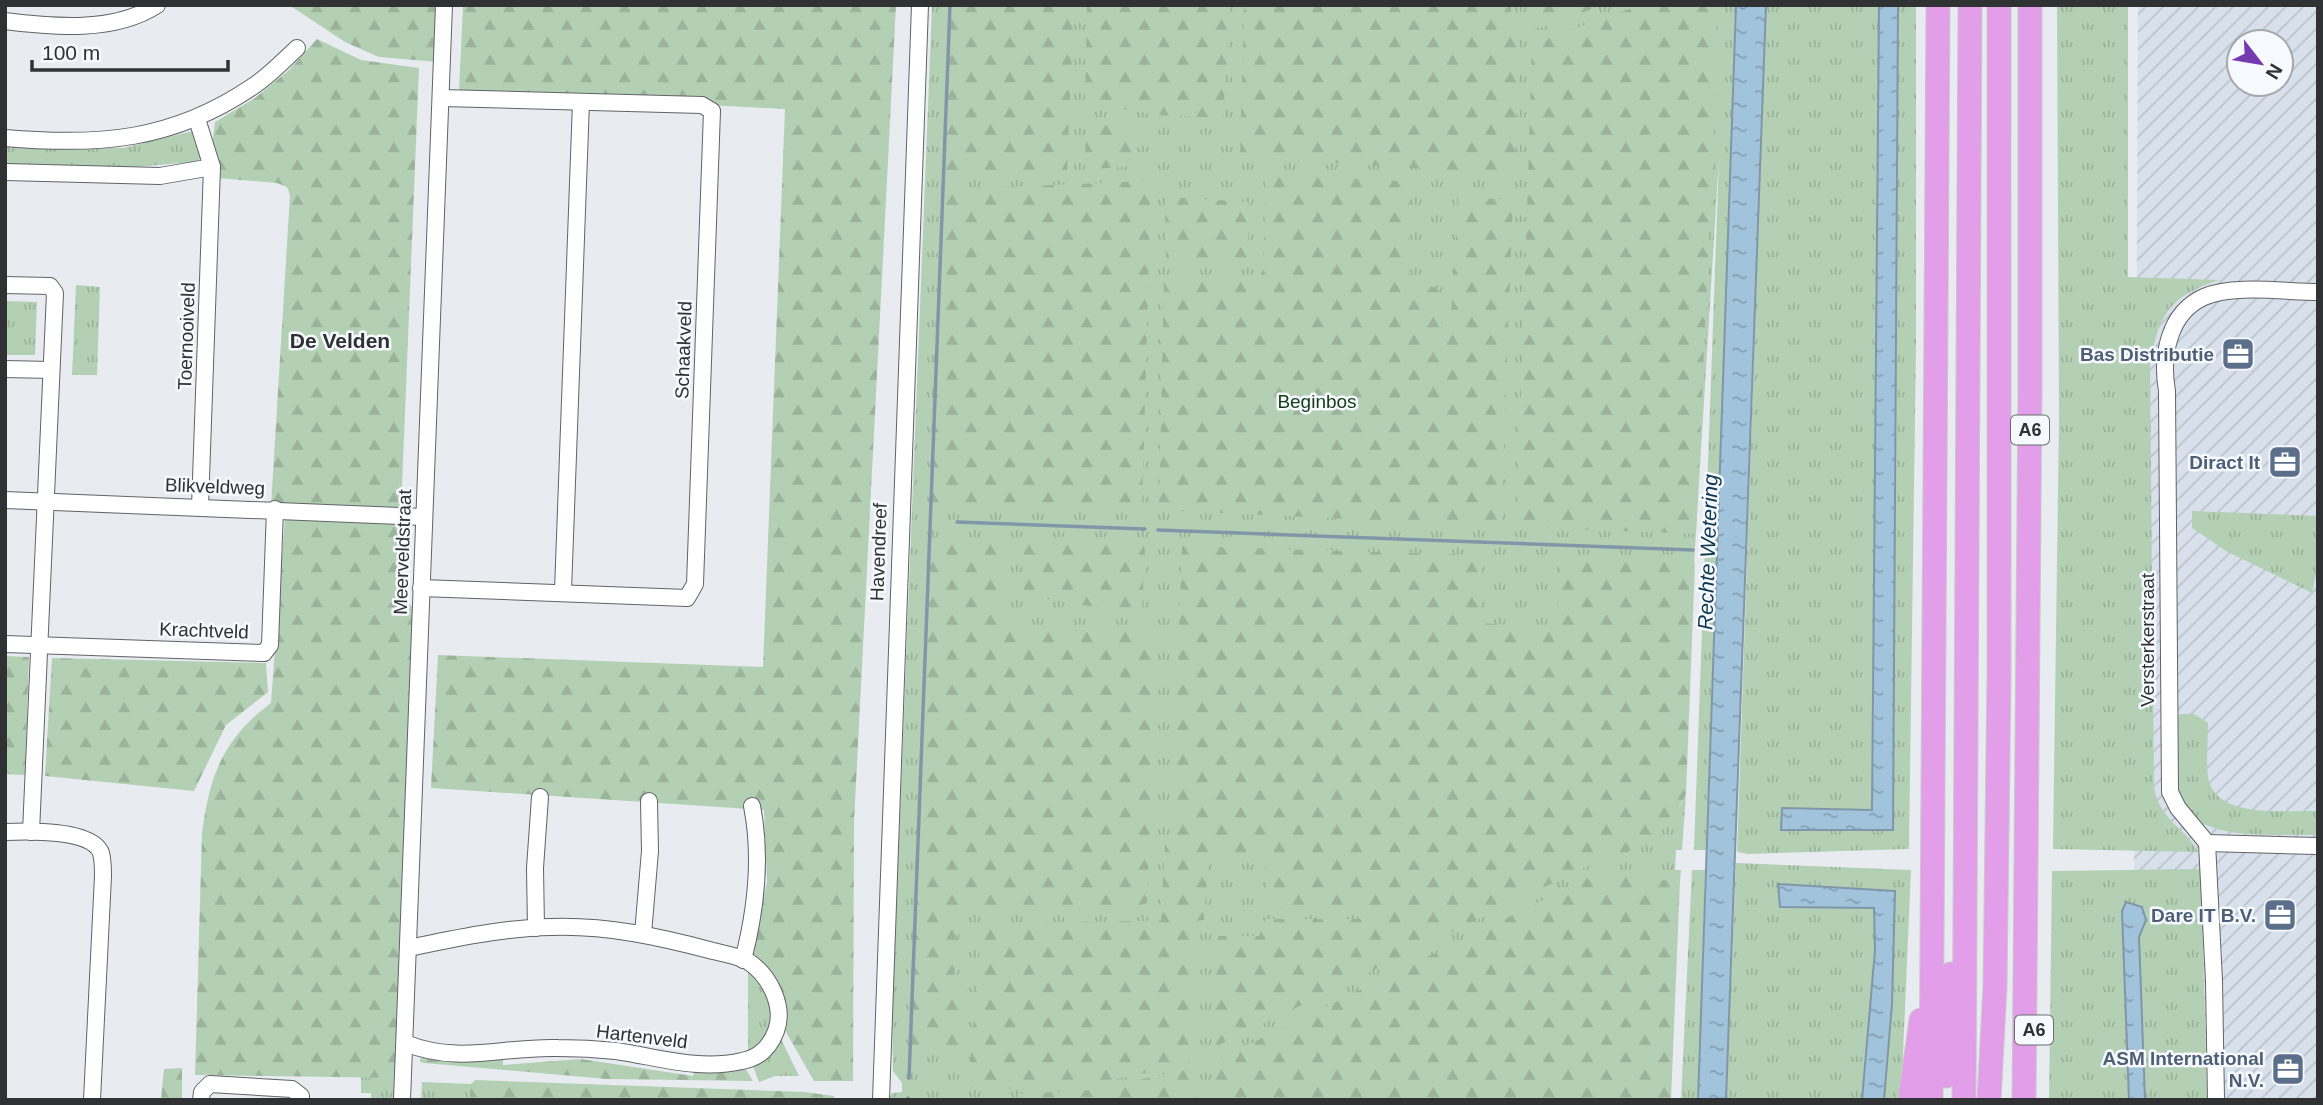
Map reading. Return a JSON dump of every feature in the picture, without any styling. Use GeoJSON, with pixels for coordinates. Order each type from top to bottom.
{"type":"FeatureCollection","features":[{"type":"Feature","properties":{"kind":"highway"},"geometry":{"type":"LineString","coordinates":[[1931,1100],[1938,5]]}},
{"type":"Feature","properties":{"kind":"highway"},"geometry":{"type":"LineString","coordinates":[[1944,1100],[1965,807],[1970,5]]}},
{"type":"Feature","properties":{"kind":"highway","name":"A6"},"geometry":{"type":"LineString","coordinates":[[1989,1100],[1997,861],[1999,5]]}},
{"type":"Feature","properties":{"kind":"highway","name":"A6"},"geometry":{"type":"LineString","coordinates":[[2024,1100],[2030,5]]}},
{"type":"Feature","properties":{"kind":"highway"},"geometry":{"type":"LineString","coordinates":[[1963,860],[1964,1100]]}},
{"type":"Feature","properties":{"kind":"highway","name":"A6"},"geometry":{"type":"LineString","coordinates":[[2026,961],[2039,1100]]}},
{"type":"Feature","properties":{"kind":"highway"},"geometry":{"type":"LineString","coordinates":[[1910,1100],[1914,1057],[1932,964]]}},
{"type":"Feature","properties":{"kind":"street"},"geometry":{"type":"LineString","coordinates":[[5,21],[40,26],[91,26],[129,18],[157,5]]}},
{"type":"Feature","properties":{"kind":"street","name":"Meerveldstraat"},"geometry":{"type":"LineString","coordinates":[[402,1100],[410,948],[444,5]]}},
{"type":"Feature","properties":{"kind":"street","name":"Havendreef"},"geometry":{"type":"LineString","coordinates":[[881,1100],[920,5]]}},
{"type":"Feature","properties":{"kind":"street"},"geometry":{"type":"LineString","coordinates":[[5,138],[59,142],[135,138],[197,119],[254,86],[297,48]]}},
{"type":"Feature","properties":{"kind":"street","name":"Schaakveld"},"geometry":{"type":"LineString","coordinates":[[421,588],[563,591],[687,598],[695,584],[712,111],[702,106],[442,98]]}},
{"type":"Feature","properties":{"kind":"street"},"geometry":{"type":"LineString","coordinates":[[563,591],[581,102]]}},
{"type":"Feature","properties":{"kind":"street","name":"Toernooiveld"},"geometry":{"type":"LineString","coordinates":[[197,119],[212,167],[200,507]]}},
{"type":"Feature","properties":{"kind":"street"},"geometry":{"type":"LineString","coordinates":[[5,172],[160,176],[212,167]]}},
{"type":"Feature","properties":{"kind":"street"},"geometry":{"type":"LineString","coordinates":[[5,285],[50,286],[55,293],[31,832]]}},
{"type":"Feature","properties":{"kind":"street","name":"Versterkerstraat"},"geometry":{"type":"LineString","coordinates":[[2207,843],[2178,808],[2170,792],[2167,391],[2164,358],[2176,324],[2188,308],[2204,297],[2244,291],[2318,292]]}},
{"type":"Feature","properties":{"kind":"street"},"geometry":{"type":"LineString","coordinates":[[5,369],[51,370]]}},
{"type":"Feature","properties":{"kind":"street","name":"Blikveldweg"},"geometry":{"type":"LineString","coordinates":[[5,500],[424,517]]}},
{"type":"Feature","properties":{"kind":"street","name":"Krachtveld"},"geometry":{"type":"LineString","coordinates":[[5,644],[264,653],[271,645],[275,509]]}},
{"type":"Feature","properties":{"kind":"street"},"geometry":{"type":"LineString","coordinates":[[536,928],[535,868],[540,797]]}},
{"type":"Feature","properties":{"kind":"street"},"geometry":{"type":"LineString","coordinates":[[643,934],[650,851],[649,802]]}},
{"type":"Feature","properties":{"kind":"street"},"geometry":{"type":"LineString","coordinates":[[743,960],[754,911],[758,851],[752,806]]}},
{"type":"Feature","properties":{"kind":"street"},"geometry":{"type":"LineString","coordinates":[[5,832],[81,837],[94,843],[101,853],[103,876],[92,1100]]}},
{"type":"Feature","properties":{"kind":"street"},"geometry":{"type":"LineString","coordinates":[[2216,1100],[2214,981],[2207,843],[2318,846]]}},
{"type":"Feature","properties":{"kind":"street","name":"Hartenveld"},"geometry":{"type":"LineString","coordinates":[[405,1044],[443,1054],[468,1055],[556,1047],[615,1051],[682,1064],[741,1062],[756,1057],[768,1046],[779,1023],[777,999],[766,979],[743,960],[643,934],[536,928],[456,937],[410,948]]}},
{"type":"Feature","properties":{"kind":"street"},"geometry":{"type":"LineString","coordinates":[[201,1100],[202,1093],[210,1084],[292,1089],[300,1100]]}},
{"type":"Feature","properties":{"kind":"shaded area"},"geometry":{"type":"Polygon","coordinates":[[[2138,5],[2318,5],[2318,1100],[2133,1100],[2138,5]]]}},
{"type":"Feature","properties":{"kind":"green space"},"geometry":{"type":"Polygon","coordinates":[[[289,5],[439,5],[438,62],[379,57],[345,42],[289,5]]]}},
{"type":"Feature","properties":{"kind":"green space"},"geometry":{"type":"Polygon","coordinates":[[[463,5],[896,5],[854,822],[853,1081],[814,1081],[783,1027],[750,958],[767,882],[764,810],[431,788],[438,655],[763,667],[785,109],[459,92],[463,5]]]}},
{"type":"Feature","properties":{"kind":"green space","name":"Beginbos"},"geometry":{"type":"Polygon","coordinates":[[[932,5],[1736,5],[1706,850],[1694,850],[1719,158],[1679,808],[1686,794],[1682,850],[1676,850],[1675,870],[1681,870],[1680,881],[1675,881],[1664,1100],[889,1100],[892,1093],[902,1092],[902,1083],[893,1071],[892,1013],[932,5]]]}},
{"type":"Feature","properties":{"kind":"green space"},"geometry":{"type":"Polygon","coordinates":[[[949,5],[1074,5],[1067,171],[970,174],[941,171],[949,5]]]}},
{"type":"Feature","properties":{"kind":"green space"},"geometry":{"type":"Polygon","coordinates":[[[1087,5],[1230,5],[1223,118],[1155,115],[1085,102],[1087,5]]]}},
{"type":"Feature","properties":{"kind":"green space"},"geometry":{"type":"Polygon","coordinates":[[[1244,5],[1511,5],[1511,31],[1519,34],[1515,163],[1512,169],[1475,172],[1240,157],[1244,5]]]}},
{"type":"Feature","properties":{"kind":"green space"},"geometry":{"type":"Polygon","coordinates":[[[1534,5],[1603,5],[1540,28],[1533,27],[1534,5]]]}},
{"type":"Feature","properties":{"kind":"green space"},"geometry":{"type":"Polygon","coordinates":[[[1640,5],[1719,5],[1696,534],[1522,527],[1517,525],[1532,49],[1536,43],[1640,5]]]}},
{"type":"Feature","properties":{"kind":"green space"},"geometry":{"type":"Polygon","coordinates":[[[1766,5],[1879,5],[1872,810],[1782,809],[1782,830],[1893,830],[1898,5],[1916,5],[1916,344],[1909,849],[1748,854],[1737,852],[1766,5]]]}},
{"type":"Feature","properties":{"kind":"green space"},"geometry":{"type":"Polygon","coordinates":[[[2057,5],[2128,5],[2128,277],[2219,280],[2189,293],[2169,310],[2157,333],[2150,364],[2154,788],[2162,809],[2198,852],[2053,849],[2059,418],[2057,5]]]}},
{"type":"Feature","properties":{"kind":"green space"},"geometry":{"type":"Polygon","coordinates":[[[317,39],[361,60],[419,68],[401,511],[271,506],[290,195],[287,187],[277,183],[218,178],[212,147],[215,122],[255,98],[289,70],[317,39]]]}},
{"type":"Feature","properties":{"kind":"green space"},"geometry":{"type":"Polygon","coordinates":[[[1086,124],[1132,126],[1131,166],[1085,170],[1086,124]]]}},
{"type":"Feature","properties":{"kind":"green space"},"geometry":{"type":"Polygon","coordinates":[[[193,131],[203,158],[194,162],[121,168],[5,164],[5,145],[123,148],[193,131]]]}},
{"type":"Feature","properties":{"kind":"green space"},"geometry":{"type":"Polygon","coordinates":[[[1266,174],[1410,182],[1409,283],[1439,288],[1439,320],[1443,324],[1451,318],[1458,198],[1513,199],[1501,526],[1159,510],[1164,281],[1258,280],[1263,270],[1266,174]]]}},
{"type":"Feature","properties":{"kind":"green space"},"geometry":{"type":"Polygon","coordinates":[[[1145,181],[1151,183],[1142,512],[929,502],[940,190],[1145,181]]]}},
{"type":"Feature","properties":{"kind":"green space"},"geometry":{"type":"Polygon","coordinates":[[[1168,197],[1248,202],[1248,262],[1243,266],[1166,261],[1165,201],[1168,197]]]}},
{"type":"Feature","properties":{"kind":"green space"},"geometry":{"type":"Polygon","coordinates":[[[76,285],[100,287],[97,375],[72,375],[76,285]]]}},
{"type":"Feature","properties":{"kind":"green space"},"geometry":{"type":"Polygon","coordinates":[[[5,301],[37,302],[35,355],[5,355],[5,301]]]}},
{"type":"Feature","properties":{"kind":"green space"},"geometry":{"type":"Polygon","coordinates":[[[2192,511],[2318,516],[2318,576],[2315,577],[2312,593],[2226,551],[2192,528],[2192,511]]]}},
{"type":"Feature","properties":{"kind":"green space"},"geometry":{"type":"Polygon","coordinates":[[[285,517],[399,523],[396,592],[417,611],[398,1078],[195,1075],[202,833],[205,812],[215,775],[230,744],[241,730],[271,703],[285,517]]]}},
{"type":"Feature","properties":{"kind":"green space"},"geometry":{"type":"Polygon","coordinates":[[[928,536],[1003,542],[1002,626],[1158,633],[1147,903],[1132,908],[959,912],[954,978],[966,990],[963,1049],[959,1053],[908,1050],[928,536]]]}},
{"type":"Feature","properties":{"kind":"green space"},"geometry":{"type":"Polygon","coordinates":[[[1031,538],[1142,542],[1145,549],[1142,610],[1138,614],[1024,595],[1024,544],[1031,538]]]}},
{"type":"Feature","properties":{"kind":"green space"},"geometry":{"type":"Polygon","coordinates":[[[1182,546],[1477,555],[1480,564],[1480,623],[1553,628],[1556,625],[1561,559],[1695,563],[1686,794],[1670,821],[1637,847],[1594,863],[1213,1048],[1218,936],[1259,936],[1266,919],[1388,919],[1394,911],[1391,908],[1267,904],[1264,858],[1209,852],[1204,920],[1197,921],[1196,1059],[1140,1074],[1084,1084],[1026,1089],[968,1088],[982,923],[1161,921],[1165,843],[1171,843],[1182,546]]]}},
{"type":"Feature","properties":{"kind":"green space"},"geometry":{"type":"Polygon","coordinates":[[[5,656],[29,657],[25,775],[5,774],[5,656]]]}},
{"type":"Feature","properties":{"kind":"green space"},"geometry":{"type":"Polygon","coordinates":[[[52,658],[266,663],[268,692],[226,725],[194,791],[45,776],[52,658]]]}},
{"type":"Feature","properties":{"kind":"green space"},"geometry":{"type":"Polygon","coordinates":[[[2180,714],[2194,714],[2208,723],[2207,770],[2213,791],[2224,800],[2254,810],[2318,811],[2318,835],[2257,835],[2214,828],[2197,820],[2184,807],[2177,788],[2176,771],[2177,718],[2180,714]]]}},
{"type":"Feature","properties":{"kind":"green space"},"geometry":{"type":"Polygon","coordinates":[[[1736,863],[1911,870],[1901,1100],[1884,1100],[1892,1004],[1895,891],[1779,884],[1780,907],[1874,908],[1875,950],[1862,1100],[1726,1100],[1736,863]]]}},
{"type":"Feature","properties":{"kind":"green space"},"geometry":{"type":"Polygon","coordinates":[[[2201,869],[2207,1100],[2145,1100],[2139,936],[2146,920],[2122,911],[2129,1100],[2049,1100],[2052,871],[2201,869]]]}},
{"type":"Feature","properties":{"kind":"green space"},"geometry":{"type":"Polygon","coordinates":[[[1613,870],[1646,879],[1680,881],[1671,1100],[1212,1100],[1213,1062],[1590,877],[1613,870]]]}},
{"type":"Feature","properties":{"kind":"green space"},"geometry":{"type":"Polygon","coordinates":[[[1692,870],[1705,870],[1698,1100],[1681,1100],[1692,870]]]}},
{"type":"Feature","properties":{"kind":"green space"},"geometry":{"type":"Polygon","coordinates":[[[748,969],[765,985],[773,1014],[767,1039],[748,1053],[748,969]]]}},
{"type":"Feature","properties":{"kind":"green space"},"geometry":{"type":"Polygon","coordinates":[[[780,1037],[799,1076],[775,1076],[759,1082],[752,1064],[780,1037]]]}},
{"type":"Feature","properties":{"kind":"green space"},"geometry":{"type":"Polygon","coordinates":[[[421,1054],[473,1062],[503,1059],[503,1065],[581,1059],[693,1076],[695,1069],[745,1068],[753,1081],[607,1079],[424,1063],[420,1062],[421,1054]]]}},
{"type":"Feature","properties":{"kind":"green space"},"geometry":{"type":"Polygon","coordinates":[[[1198,1067],[1197,1100],[1020,1100],[1020,1094],[1093,1090],[1198,1067]]]}},
{"type":"Feature","properties":{"kind":"green space"},"geometry":{"type":"Polygon","coordinates":[[[182,1068],[182,1100],[161,1100],[164,1069],[182,1068]]]}},
{"type":"Feature","properties":{"kind":"green space"},"geometry":{"type":"Polygon","coordinates":[[[361,1077],[398,1078],[398,1100],[371,1100],[371,1093],[361,1093],[361,1077]]]}},
{"type":"Feature","properties":{"kind":"green space"},"geometry":{"type":"Polygon","coordinates":[[[475,1080],[805,1092],[834,1096],[834,1100],[471,1100],[471,1084],[475,1080]]]}},
{"type":"Feature","properties":{"kind":"green space"},"geometry":{"type":"Polygon","coordinates":[[[422,1082],[471,1084],[471,1100],[421,1100],[422,1082]]]}},
{"type":"Feature","properties":{"kind":"water"},"geometry":{"type":"Polygon","coordinates":[[[1736,5],[1766,5],[1726,1100],[1698,1100],[1736,5]]]}},
{"type":"Feature","properties":{"kind":"water"},"geometry":{"type":"Polygon","coordinates":[[[1879,5],[1898,5],[1893,830],[1781,830],[1782,808],[1872,810],[1879,5]]]}},
{"type":"Feature","properties":{"kind":"water"},"geometry":{"type":"Polygon","coordinates":[[[1778,884],[1895,891],[1892,1004],[1884,1100],[1862,1100],[1875,950],[1874,908],[1780,907],[1778,884]]]}},
{"type":"Feature","properties":{"kind":"water"},"geometry":{"type":"Polygon","coordinates":[[[2126,902],[2142,907],[2146,920],[2139,937],[2145,1100],[2129,1100],[2122,911],[2126,902]]]}},
{"type":"Feature","properties":{"kind":"waterway"},"geometry":{"type":"LineString","coordinates":[[909,1078],[950,5]]}},
{"type":"Feature","properties":{"kind":"waterway"},"geometry":{"type":"LineString","coordinates":[[957,522],[1145,529]]}},
{"type":"Feature","properties":{"kind":"waterway","name":"Rechte Wetering"},"geometry":{"type":"LineString","coordinates":[[1158,530],[1693,550]]}},
{"type":"Feature","properties":{"kind":"place","name":"Bas Distributie"},"geometry":{"type":"Point","coordinates":[2238,354]}},
{"type":"Feature","properties":{"kind":"place","name":"Diract It"},"geometry":{"type":"Point","coordinates":[2285,462]}},
{"type":"Feature","properties":{"kind":"place","name":"Dare IT B.V."},"geometry":{"type":"Point","coordinates":[2280,915]}},
{"type":"Feature","properties":{"kind":"place","name":"ASM International N.V."},"geometry":{"type":"Point","coordinates":[2288,1069]}},
{"type":"Feature","properties":{"kind":"district","name":"De Velden"},"geometry":{"type":"Point","coordinates":[340,341]}}]}
